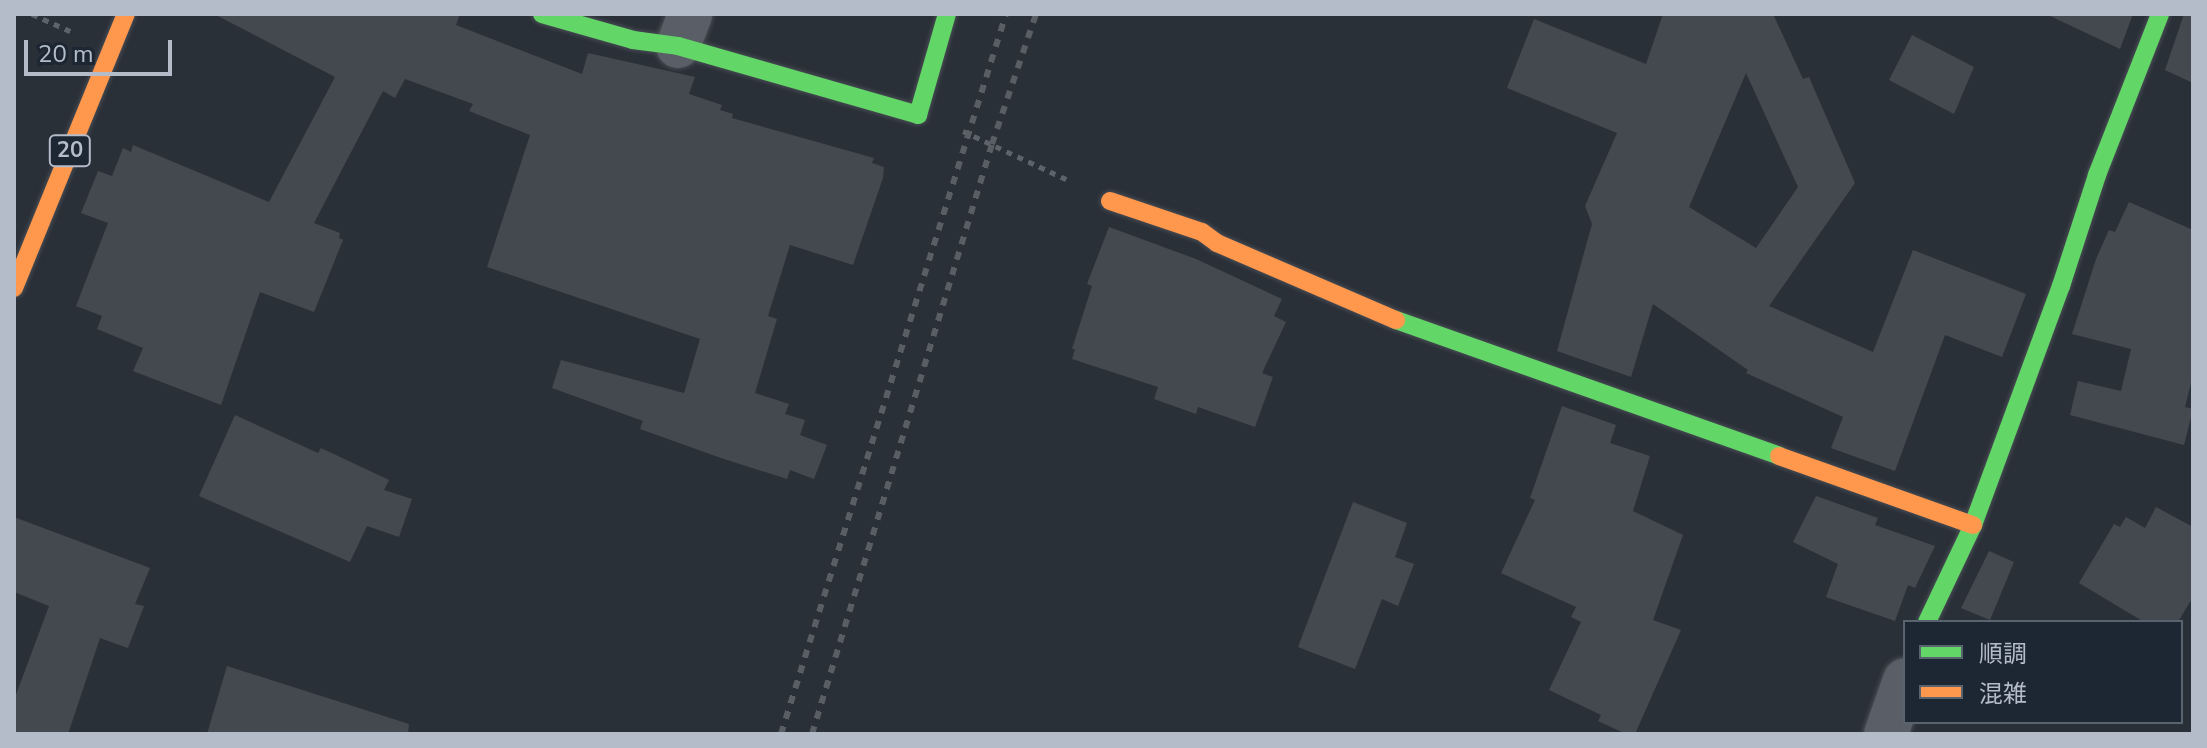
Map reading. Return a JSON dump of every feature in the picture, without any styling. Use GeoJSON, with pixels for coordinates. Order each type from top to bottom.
{"type":"FeatureCollection","features":[{"type":"Feature","properties":{"kind":"main road","name":"20"},"geometry":{"type":"LineString","coordinates":[[14,288],[126,14]]}},
{"type":"Feature","properties":{"kind":"main road"},"geometry":{"type":"LineString","coordinates":[[542,14],[633,40],[684,30],[918,115],[947,14]]}},
{"type":"Feature","properties":{"kind":"main road"},"geometry":{"type":"LineString","coordinates":[[1928,620],[1973,525],[2061,286],[2097,175],[2160,14]]}},
{"type":"Feature","properties":{"kind":"main road"},"geometry":{"type":"LineString","coordinates":[[1110,201],[1202,232],[1217,243],[1362,308],[1973,525]]}},
{"type":"Feature","properties":{"kind":"street"},"geometry":{"type":"LineString","coordinates":[[1886,734],[1903,686]]}},
{"type":"Feature","properties":{"kind":"path"},"geometry":{"type":"LineString","coordinates":[[918,115],[968,132],[1110,201]]}},
{"type":"Feature","properties":{"kind":"building"},"geometry":{"type":"Polygon","coordinates":[[[214,14],[460,14],[456,25],[582,74],[588,53],[695,77],[689,94],[722,105],[720,110],[733,114],[732,118],[874,158],[872,163],[884,167],[883,178],[853,265],[790,245],[768,316],[777,319],[755,393],[789,404],[785,414],[805,420],[800,435],[827,445],[814,479],[790,470],[787,479],[718,457],[640,429],[643,421],[552,388],[561,360],[684,393],[700,339],[487,267],[530,135],[469,111],[473,104],[405,79],[395,98],[383,91],[314,223],[340,233],[339,238],[343,240],[314,312],[260,292],[221,405],[133,371],[143,348],[97,329],[102,316],[76,306],[108,223],[81,213],[98,171],[112,176],[123,148],[131,152],[133,145],[269,202],[335,77],[214,14]]]}},
{"type":"Feature","properties":{"kind":"building"},"geometry":{"type":"Polygon","coordinates":[[[1663,14],[1773,14],[1803,79],[1809,77],[1855,183],[1769,306],[1873,352],[1913,250],[2026,294],[2002,357],[1945,335],[1895,471],[1831,448],[1843,417],[1746,373],[1748,370],[1653,304],[1631,377],[1557,351],[1592,224],[1585,206],[1617,133],[1507,88],[1534,19],[1646,64],[1663,14]],[[1746,73],[1689,207],[1756,248],[1798,187],[1746,73]]]}},
{"type":"Feature","properties":{"kind":"building"},"geometry":{"type":"Polygon","coordinates":[[[2046,14],[2133,14],[2120,49],[2046,14]]]}},
{"type":"Feature","properties":{"kind":"building"},"geometry":{"type":"Polygon","coordinates":[[[2184,14],[2193,14],[2193,83],[2165,70],[2184,14]]]}},
{"type":"Feature","properties":{"kind":"building"},"geometry":{"type":"Polygon","coordinates":[[[1912,35],[1974,67],[1954,114],[1889,80],[1912,35]]]}},
{"type":"Feature","properties":{"kind":"building"},"geometry":{"type":"Polygon","coordinates":[[[2129,202],[2193,230],[2193,375],[2185,407],[2193,409],[2184,445],[2070,415],[2078,381],[2121,391],[2131,349],[2072,334],[2096,259],[2109,230],[2115,232],[2129,202]]]}},
{"type":"Feature","properties":{"kind":"building"},"geometry":{"type":"Polygon","coordinates":[[[1109,227],[1196,259],[1282,299],[1274,316],[1286,322],[1262,373],[1273,377],[1255,427],[1198,407],[1196,414],[1154,399],[1158,387],[1072,359],[1075,349],[1072,349],[1092,286],[1087,284],[1109,227]]]}},
{"type":"Feature","properties":{"kind":"building"},"geometry":{"type":"Polygon","coordinates":[[[1562,406],[1616,425],[1610,443],[1650,456],[1633,511],[1683,535],[1653,620],[1681,630],[1635,734],[1626,734],[1598,721],[1601,715],[1549,690],[1581,622],[1571,617],[1576,607],[1501,573],[1535,500],[1530,498],[1562,406]]]}},
{"type":"Feature","properties":{"kind":"building"},"geometry":{"type":"Polygon","coordinates":[[[235,415],[318,453],[321,448],[389,480],[384,490],[412,499],[399,537],[367,526],[350,562],[199,496],[235,415]]]}},
{"type":"Feature","properties":{"kind":"building"},"geometry":{"type":"Polygon","coordinates":[[[1816,496],[1878,518],[1875,525],[1935,546],[1915,588],[1908,585],[1895,621],[1826,597],[1838,564],[1793,542],[1816,496]]]}},
{"type":"Feature","properties":{"kind":"building"},"geometry":{"type":"Polygon","coordinates":[[[1353,502],[1407,523],[1395,557],[1414,564],[1398,606],[1382,599],[1355,669],[1298,647],[1353,502]]]}},
{"type":"Feature","properties":{"kind":"building"},"geometry":{"type":"Polygon","coordinates":[[[2156,507],[2193,527],[2193,597],[2179,620],[2141,620],[2079,583],[2114,524],[2120,527],[2126,517],[2145,528],[2156,507]]]}},
{"type":"Feature","properties":{"kind":"building"},"geometry":{"type":"Polygon","coordinates":[[[14,517],[150,568],[135,604],[144,606],[128,648],[100,638],[68,734],[14,734],[14,700],[49,606],[14,592],[14,517]]]}},
{"type":"Feature","properties":{"kind":"building"},"geometry":{"type":"Polygon","coordinates":[[[1989,551],[2014,562],[1990,620],[1961,608],[1989,551]]]}},
{"type":"Feature","properties":{"kind":"building"},"geometry":{"type":"Polygon","coordinates":[[[227,666],[409,724],[408,734],[207,734],[227,666]]]}},
{"type":"Feature","properties":{"kind":"railway"},"geometry":{"type":"LineString","coordinates":[[781,734],[1006,14]]}},
{"type":"Feature","properties":{"kind":"railway"},"geometry":{"type":"LineString","coordinates":[[812,734],[992,144],[1036,14]]}},
{"type":"Feature","properties":{"kind":"traffic: fast"},"geometry":{"type":"LineString","coordinates":[[542,14],[633,40],[678,46],[918,115],[947,14]]}},
{"type":"Feature","properties":{"kind":"traffic: fast"},"geometry":{"type":"LineString","coordinates":[[1928,620],[1973,525],[2061,286],[2097,175],[2160,14]]}},
{"type":"Feature","properties":{"kind":"traffic: fast"},"geometry":{"type":"LineString","coordinates":[[1396,320],[1779,456]]}},
{"type":"Feature","properties":{"kind":"traffic: slow"},"geometry":{"type":"LineString","coordinates":[[14,288],[126,14]]}},
{"type":"Feature","properties":{"kind":"traffic: slow"},"geometry":{"type":"LineString","coordinates":[[1110,201],[1202,232],[1217,243],[1396,320]]}},
{"type":"Feature","properties":{"kind":"traffic: slow"},"geometry":{"type":"LineString","coordinates":[[1779,456],[1973,525]]}}]}
